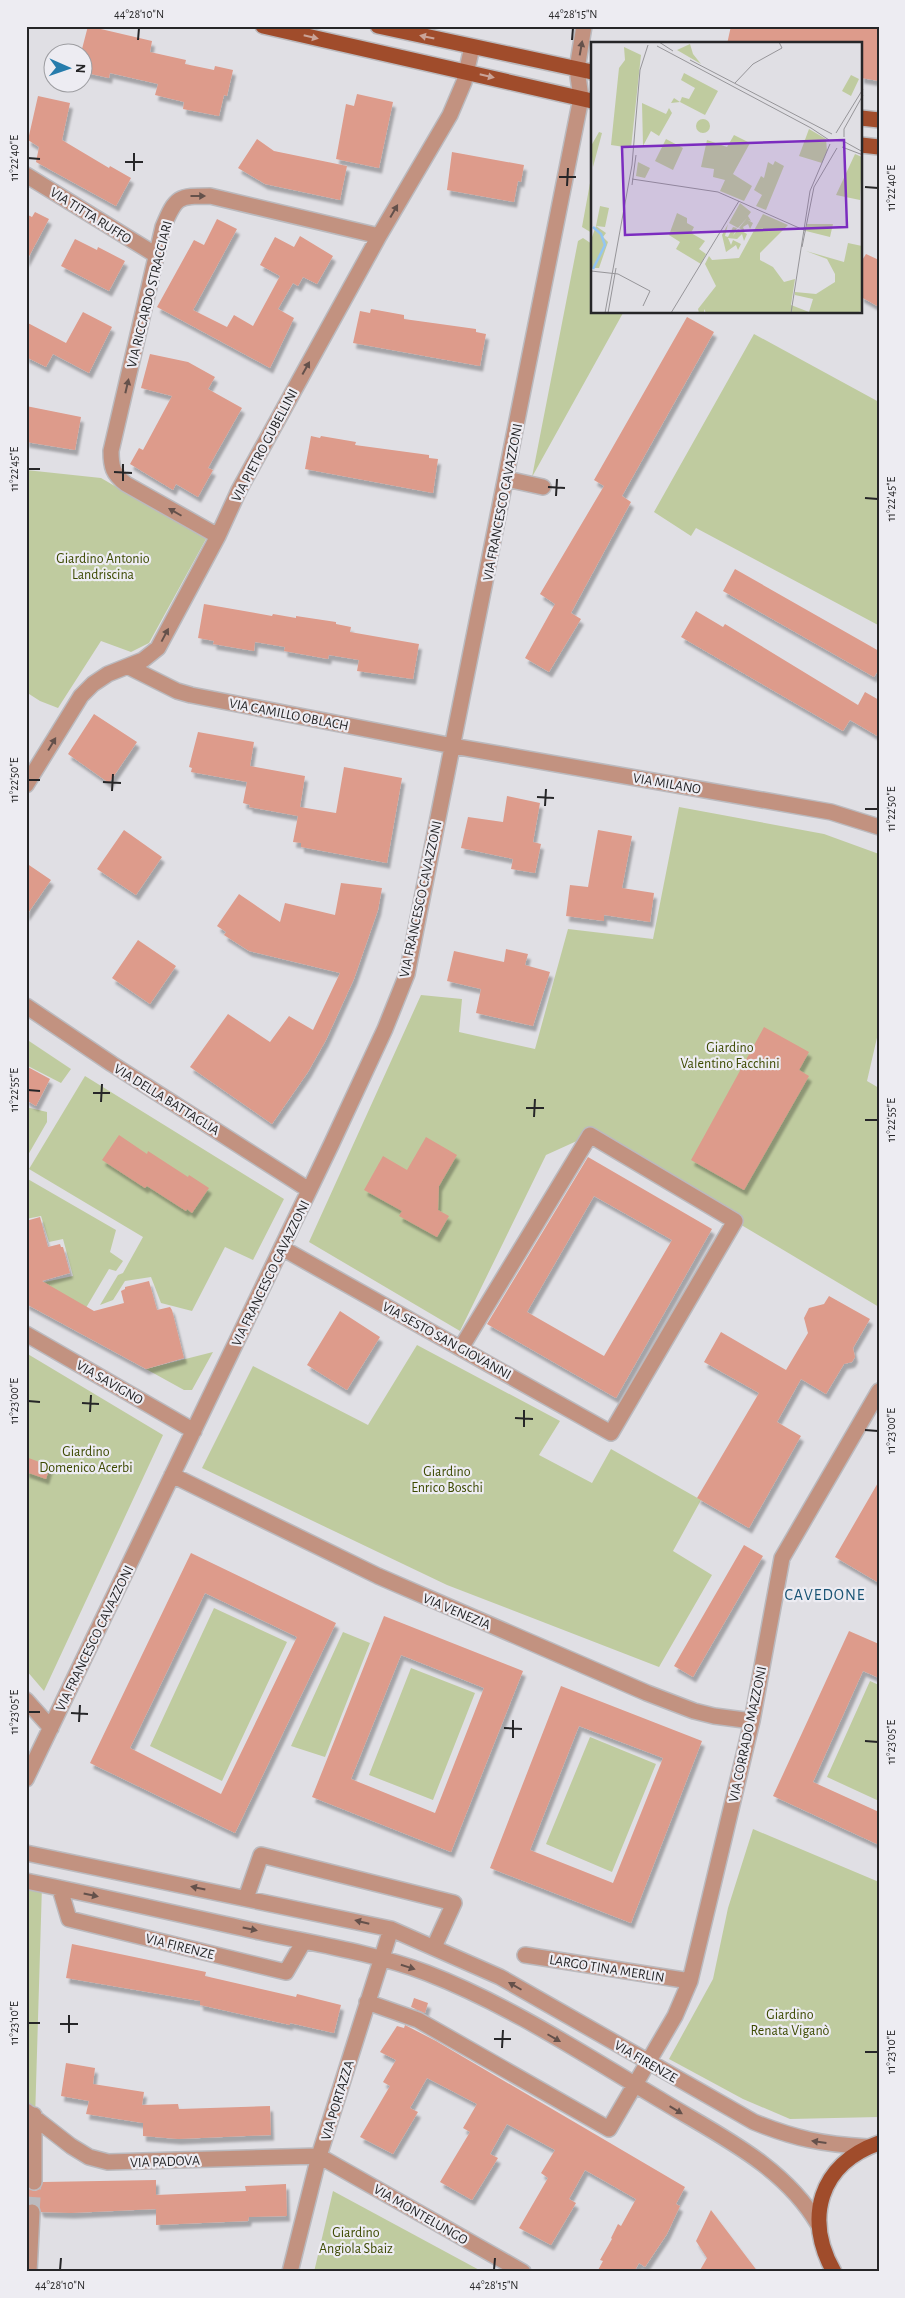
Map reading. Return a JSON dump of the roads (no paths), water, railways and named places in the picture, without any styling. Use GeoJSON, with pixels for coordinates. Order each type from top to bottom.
{"type":"FeatureCollection","features":[{"type":"Feature","properties":{"kind":"main road"},"geometry":{"type":"LineString","coordinates":[[263,26],[587,100]]}},
{"type":"Feature","properties":{"kind":"main road"},"geometry":{"type":"LineString","coordinates":[[378,26],[591,72]]}},
{"type":"Feature","properties":{"kind":"main road"},"geometry":{"type":"LineString","coordinates":[[862,118],[879,120]]}},
{"type":"Feature","properties":{"kind":"main road"},"geometry":{"type":"LineString","coordinates":[[862,145],[879,147]]}},
{"type":"Feature","properties":{"kind":"main road"},"geometry":{"type":"LineString","coordinates":[[834,2272],[822,2249],[818,2224],[821,2201],[830,2180],[841,2165],[873,2145]]}},
{"type":"Feature","properties":{"kind":"street","name":"VIA FRANCESCO CAVAZZONI"},"geometry":{"type":"LineString","coordinates":[[26,1779],[282,1248],[385,1029],[407,974],[507,480],[587,100],[577,69],[584,26]]}},
{"type":"Feature","properties":{"kind":"street","name":"VIA PIETRO GUBELLINI"},"geometry":{"type":"LineString","coordinates":[[26,785],[81,696],[93,684],[108,674],[143,660],[158,648],[218,536],[239,490],[379,236],[450,116],[467,72],[472,47]]}},
{"type":"Feature","properties":{"kind":"street","name":"VIA TITTA RUFFO"},"geometry":{"type":"LineString","coordinates":[[26,176],[156,255]]}},
{"type":"Feature","properties":{"kind":"street","name":"VIA RICCARDO STRACCIARI"},"geometry":{"type":"LineString","coordinates":[[218,536],[126,484],[115,475],[111,464],[112,451],[156,255],[163,226],[172,206],[184,196],[210,196],[379,236]]}},
{"type":"Feature","properties":{"kind":"street"},"geometry":{"type":"LineString","coordinates":[[507,480],[543,487]]}},
{"type":"Feature","properties":{"kind":"street","name":"VIA CAMILLO OBLACH"},"geometry":{"type":"LineString","coordinates":[[129,667],[176,691],[191,695],[453,746]]}},
{"type":"Feature","properties":{"kind":"street","name":"VIA MILANO"},"geometry":{"type":"LineString","coordinates":[[453,746],[822,810],[879,827]]}},
{"type":"Feature","properties":{"kind":"street","name":"VIA DELLA BATTAGLIA"},"geometry":{"type":"LineString","coordinates":[[26,1006],[112,1064],[309,1190]]}},
{"type":"Feature","properties":{"kind":"street","name":"VIA SESTO SAN GIOVANNI"},"geometry":{"type":"LineString","coordinates":[[282,1248],[612,1433],[735,1221],[590,1135],[461,1348]]}},
{"type":"Feature","properties":{"kind":"street","name":"VIA SAVIGNO"},"geometry":{"type":"LineString","coordinates":[[26,1334],[194,1431]]}},
{"type":"Feature","properties":{"kind":"street","name":"VIA CORRADO MAZZONI"},"geometry":{"type":"LineString","coordinates":[[635,2085],[684,1998],[690,1981],[752,1721],[782,1558],[879,1391]]}},
{"type":"Feature","properties":{"kind":"street","name":"VIA VENEZIA"},"geometry":{"type":"LineString","coordinates":[[172,1475],[378,1576],[647,1693],[694,1711],[714,1716],[752,1721]]}},
{"type":"Feature","properties":{"kind":"street"},"geometry":{"type":"LineString","coordinates":[[26,1700],[51,1728]]}},
{"type":"Feature","properties":{"kind":"street","name":"VIA FIRENZE"},"geometry":{"type":"LineString","coordinates":[[26,1852],[391,1929],[500,1977],[754,2122],[787,2135],[810,2141],[873,2145]]}},
{"type":"Feature","properties":{"kind":"street"},"geometry":{"type":"LineString","coordinates":[[246,1898],[261,1855],[454,1903],[434,1947]]}},
{"type":"Feature","properties":{"kind":"street","name":"VIA FIRENZE"},"geometry":{"type":"LineString","coordinates":[[26,1881],[304,1941],[382,1959],[425,1972],[492,2002],[742,2149],[768,2167],[806,2203],[818,2224]]}},
{"type":"Feature","properties":{"kind":"street","name":"VIA FIRENZE"},"geometry":{"type":"LineString","coordinates":[[60,1888],[69,1919],[286,1972],[304,1941]]}},
{"type":"Feature","properties":{"kind":"street","name":"VIA PORTAZZA"},"geometry":{"type":"LineString","coordinates":[[290,2272],[319,2156],[391,1929]]}},
{"type":"Feature","properties":{"kind":"street","name":"LARGO TINA MERLIN"},"geometry":{"type":"LineString","coordinates":[[525,1955],[690,1981]]}},
{"type":"Feature","properties":{"kind":"street","name":"VIA FIRENZE"},"geometry":{"type":"LineString","coordinates":[[367,2002],[418,2020],[609,2129],[635,2085]]}},
{"type":"Feature","properties":{"kind":"street"},"geometry":{"type":"LineString","coordinates":[[30,2113],[34,2182]]}},
{"type":"Feature","properties":{"kind":"street","name":"VIA PADOVA"},"geometry":{"type":"LineString","coordinates":[[30,2113],[71,2146],[89,2157],[108,2162],[319,2156]]}},
{"type":"Feature","properties":{"kind":"street","name":"VIA MONTELUNGO"},"geometry":{"type":"LineString","coordinates":[[319,2156],[523,2272]]}},
{"type":"Feature","properties":{"kind":"street"},"geometry":{"type":"LineString","coordinates":[[29,2272],[32,2212]]}},
{"type":"Feature","properties":{"kind":"tunnel"},"geometry":{"type":"LineString","coordinates":[[32,2212],[34,2182]]}},
{"type":"Feature","properties":{"kind":"district","name":"CAVEDONE"},"geometry":{"type":"Point","coordinates":[825,1594]}},
{"type":"Feature","properties":{"kind":"park label","name":"Giardino Antonio Landriscina"},"geometry":{"type":"Point","coordinates":[103,566]}},
{"type":"Feature","properties":{"kind":"park label","name":"Giardino Valentino Facchini"},"geometry":{"type":"Point","coordinates":[730,1056]}},
{"type":"Feature","properties":{"kind":"park label","name":"Giardino Domenico Acerbi"},"geometry":{"type":"Point","coordinates":[86,1459]}},
{"type":"Feature","properties":{"kind":"park label","name":"Giardino Enrico Boschi"},"geometry":{"type":"Point","coordinates":[447,1479]}},
{"type":"Feature","properties":{"kind":"park label","name":"Giardino Renata Viganò"},"geometry":{"type":"Point","coordinates":[790,2022]}},
{"type":"Feature","properties":{"kind":"park label","name":"Giardino Angiola Sbaiz"},"geometry":{"type":"Point","coordinates":[356,2240]}}]}
